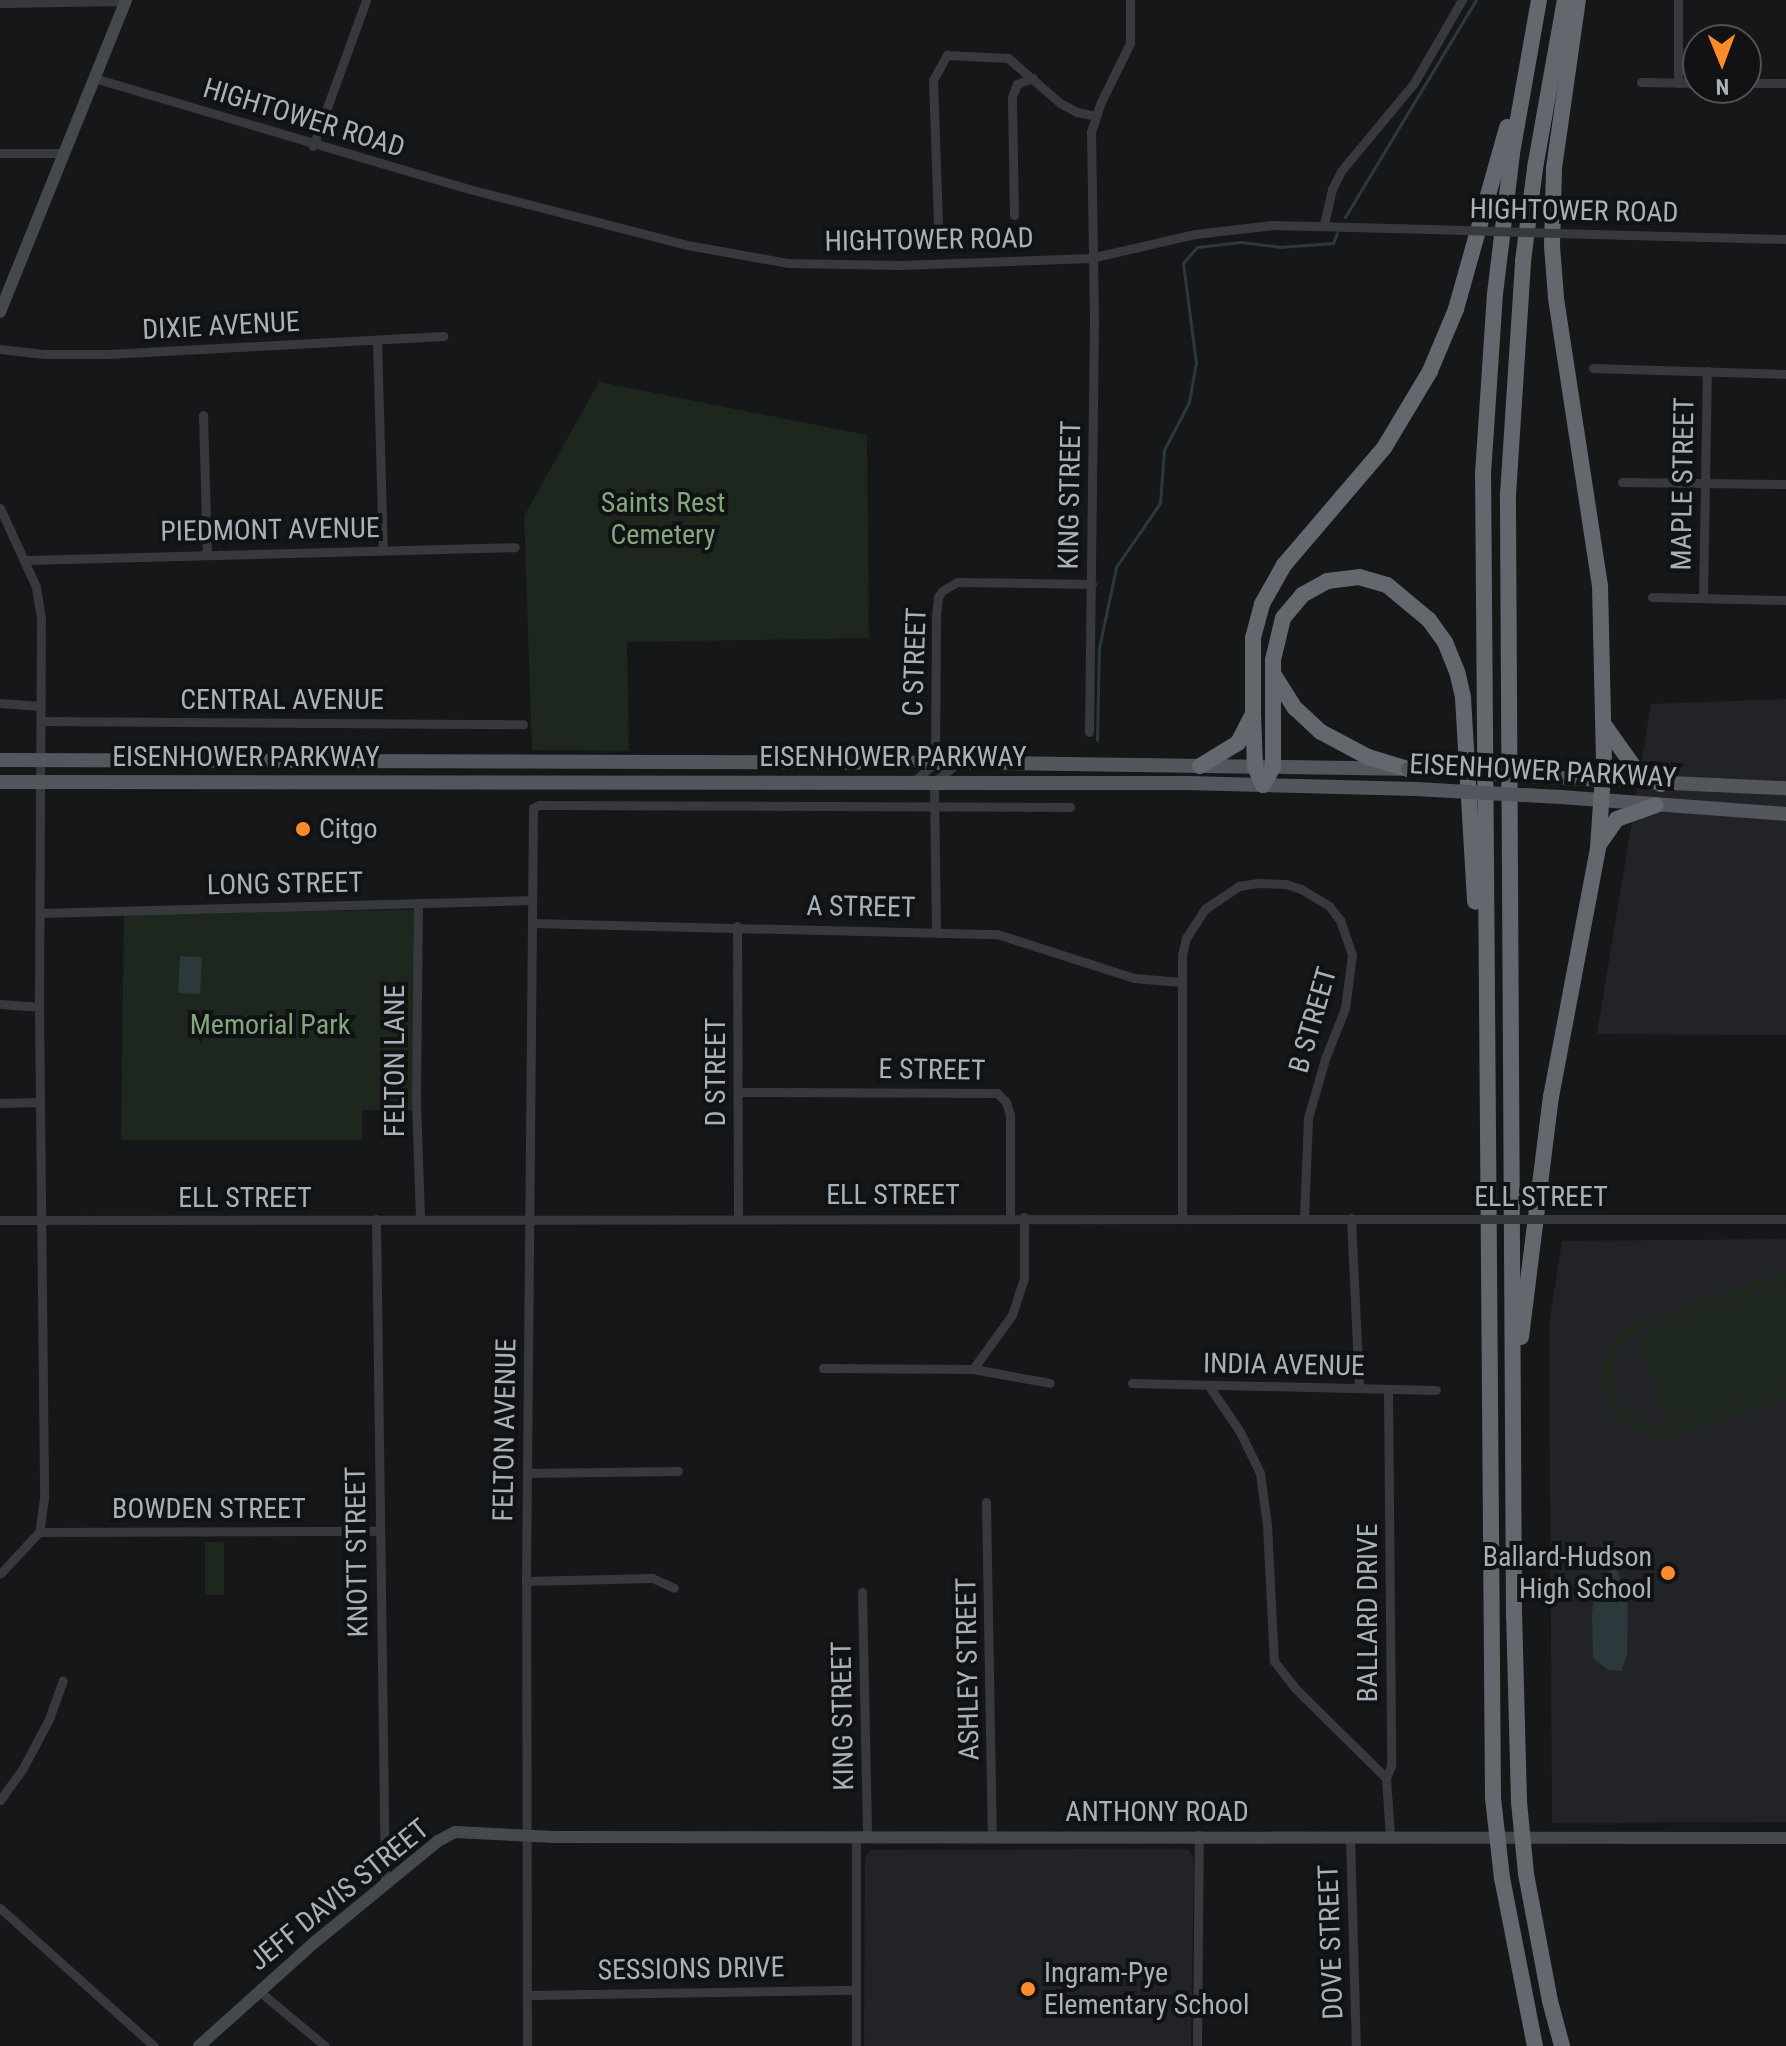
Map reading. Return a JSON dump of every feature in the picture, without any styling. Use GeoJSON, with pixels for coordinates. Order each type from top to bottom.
{"type":"FeatureCollection","features":[{"type":"Feature","properties":{"kind":"highway"},"geometry":{"type":"LineString","coordinates":[[1535,2046],[1522,1993],[1502,1878],[1493,1798],[1482,579],[1488,359],[1512,153],[1539,0]]}},
{"type":"Feature","properties":{"kind":"highway"},"geometry":{"type":"LineString","coordinates":[[1561,2043],[1526,1874],[1515,1722],[1507,729],[1509,452],[1523,261],[1535,168],[1565,0]]}},
{"type":"Feature","properties":{"kind":"highway"},"geometry":{"type":"LineString","coordinates":[[1513,1398],[1551,1097],[1598,848],[1603,781],[1600,586],[1556,297],[1552,246],[1554,168],[1578,0]]}},
{"type":"Feature","properties":{"kind":"highway"},"geometry":{"type":"LineString","coordinates":[[1263,785],[1255,767],[1253,638],[1268,590],[1284,565],[1395,432],[1447,334],[1530,41]]}},
{"type":"Feature","properties":{"kind":"highway"},"geometry":{"type":"LineString","coordinates":[[1263,785],[1273,767],[1275,644],[1283,618],[1302,595],[1327,581],[1359,577],[1387,585],[1420,610],[1437,630],[1452,656],[1463,698],[1471,867],[1484,977]]}},
{"type":"Feature","properties":{"kind":"highway"},"geometry":{"type":"LineString","coordinates":[[1274,673],[1295,708],[1321,732],[1368,757],[1408,769]]}},
{"type":"Feature","properties":{"kind":"highway"},"geometry":{"type":"LineString","coordinates":[[1200,766],[1238,743],[1253,712]]}},
{"type":"Feature","properties":{"kind":"highway"},"geometry":{"type":"LineString","coordinates":[[1604,725],[1634,767],[1661,784]]}},
{"type":"Feature","properties":{"kind":"highway"},"geometry":{"type":"LineString","coordinates":[[1598,848],[1617,819],[1656,805]]}},
{"type":"Feature","properties":{"kind":"highway"},"geometry":{"type":"LineString","coordinates":[[1522,1993],[1526,2046]]}},
{"type":"Feature","properties":{"kind":"main road","name":"EISENHOWER PARKWAY"},"geometry":{"type":"LineString","coordinates":[[0,760],[957,763],[1408,769],[1786,788]]}},
{"type":"Feature","properties":{"kind":"main road","name":"EISENHOWER PARKWAY"},"geometry":{"type":"LineString","coordinates":[[0,782],[1263,785],[1602,799],[1786,814]]}},
{"type":"Feature","properties":{"kind":"street"},"geometry":{"type":"LineString","coordinates":[[0,3],[126,0],[65,153],[6,282],[0,312]]}},
{"type":"Feature","properties":{"kind":"street"},"geometry":{"type":"LineString","coordinates":[[313,146],[366,0]]}},
{"type":"Feature","properties":{"kind":"street","name":"KING STREET"},"geometry":{"type":"LineString","coordinates":[[1089,732],[1094,320],[1091,132],[1130,43],[1130,0]]}},
{"type":"Feature","properties":{"kind":"street"},"geometry":{"type":"LineString","coordinates":[[1324,224],[1332,189],[1341,171],[1414,83],[1462,0]]}},
{"type":"Feature","properties":{"kind":"street"},"geometry":{"type":"LineString","coordinates":[[1678,0],[1678,83]]}},
{"type":"Feature","properties":{"kind":"street"},"geometry":{"type":"LineString","coordinates":[[938,223],[933,80],[947,55],[1008,58],[1060,103],[1077,112],[1096,116]]}},
{"type":"Feature","properties":{"kind":"street","name":"HIGHTOWER ROAD"},"geometry":{"type":"LineString","coordinates":[[94,78],[313,146],[593,222],[687,245],[777,261],[900,265],[1091,258],[1195,234],[1324,224],[1786,239]]}},
{"type":"Feature","properties":{"kind":"street"},"geometry":{"type":"LineString","coordinates":[[1014,215],[1012,97],[1017,84],[1033,78]]}},
{"type":"Feature","properties":{"kind":"street"},"geometry":{"type":"LineString","coordinates":[[1641,82],[1682,83]]}},
{"type":"Feature","properties":{"kind":"street"},"geometry":{"type":"LineString","coordinates":[[1762,83],[1786,83]]}},
{"type":"Feature","properties":{"kind":"street"},"geometry":{"type":"LineString","coordinates":[[0,153],[65,153]]}},
{"type":"Feature","properties":{"kind":"street","name":"DIXIE AVENUE"},"geometry":{"type":"LineString","coordinates":[[0,349],[44,354],[109,354],[444,336]]}},
{"type":"Feature","properties":{"kind":"street"},"geometry":{"type":"LineString","coordinates":[[377,340],[383,549]]}},
{"type":"Feature","properties":{"kind":"street"},"geometry":{"type":"LineString","coordinates":[[1593,368],[1786,374]]}},
{"type":"Feature","properties":{"kind":"street","name":"MAPLE STREET"},"geometry":{"type":"LineString","coordinates":[[1703,597],[1707,371]]}},
{"type":"Feature","properties":{"kind":"street"},"geometry":{"type":"LineString","coordinates":[[203,415],[207,554]]}},
{"type":"Feature","properties":{"kind":"street"},"geometry":{"type":"LineString","coordinates":[[1622,482],[1786,484]]}},
{"type":"Feature","properties":{"kind":"street"},"geometry":{"type":"LineString","coordinates":[[0,508],[26,560],[40,602],[39,1007],[44,1498],[39,1532],[0,1574]]}},
{"type":"Feature","properties":{"kind":"street","name":"PIEDMONT AVENUE"},"geometry":{"type":"LineString","coordinates":[[26,560],[515,547]]}},
{"type":"Feature","properties":{"kind":"street","name":"C STREET"},"geometry":{"type":"LineString","coordinates":[[935,763],[936,616],[938,597],[942,591],[957,582],[1092,584]]}},
{"type":"Feature","properties":{"kind":"street"},"geometry":{"type":"LineString","coordinates":[[1652,597],[1786,600]]}},
{"type":"Feature","properties":{"kind":"street"},"geometry":{"type":"LineString","coordinates":[[0,703],[41,706]]}},
{"type":"Feature","properties":{"kind":"street","name":"CENTRAL AVENUE"},"geometry":{"type":"LineString","coordinates":[[41,721],[523,724]]}},
{"type":"Feature","properties":{"kind":"street"},"geometry":{"type":"LineString","coordinates":[[913,782],[935,763]]}},
{"type":"Feature","properties":{"kind":"street"},"geometry":{"type":"LineString","coordinates":[[936,931],[934,782],[957,763]]}},
{"type":"Feature","properties":{"kind":"street","name":"FELTON AVENUE"},"geometry":{"type":"LineString","coordinates":[[527,2046],[526,1581],[531,815],[539,805],[935,806]]}},
{"type":"Feature","properties":{"kind":"street"},"geometry":{"type":"LineString","coordinates":[[935,806],[1070,807]]}},
{"type":"Feature","properties":{"kind":"street","name":"B STREET"},"geometry":{"type":"LineString","coordinates":[[1182,1216],[1181,982],[1186,938],[1205,909],[1239,886],[1286,884],[1318,899],[1340,920],[1353,966],[1345,1008],[1325,1059],[1308,1118],[1304,1217]]}},
{"type":"Feature","properties":{"kind":"street","name":"LONG STREET"},"geometry":{"type":"LineString","coordinates":[[40,913],[532,900]]}},
{"type":"Feature","properties":{"kind":"street","name":"FELTON LANE"},"geometry":{"type":"LineString","coordinates":[[418,903],[416,1102],[420,1219]]}},
{"type":"Feature","properties":{"kind":"street","name":"A STREET"},"geometry":{"type":"LineString","coordinates":[[532,923],[997,934],[1108,971],[1145,980],[1181,982]]}},
{"type":"Feature","properties":{"kind":"street","name":"D STREET"},"geometry":{"type":"LineString","coordinates":[[737,926],[738,1217]]}},
{"type":"Feature","properties":{"kind":"street"},"geometry":{"type":"LineString","coordinates":[[0,1004],[39,1007]]}},
{"type":"Feature","properties":{"kind":"street","name":"E STREET"},"geometry":{"type":"LineString","coordinates":[[738,1092],[997,1093],[1006,1102],[1010,1115],[1010,1216]]}},
{"type":"Feature","properties":{"kind":"street"},"geometry":{"type":"LineString","coordinates":[[0,1103],[40,1102]]}},
{"type":"Feature","properties":{"kind":"street","name":"ELL STREET"},"geometry":{"type":"LineString","coordinates":[[0,1220],[1010,1216],[1786,1219]]}},
{"type":"Feature","properties":{"kind":"street"},"geometry":{"type":"LineString","coordinates":[[973,1369],[1012,1315],[1024,1279],[1024,1217]]}},
{"type":"Feature","properties":{"kind":"street"},"geometry":{"type":"LineString","coordinates":[[1351,1218],[1359,1387]]}},
{"type":"Feature","properties":{"kind":"street","name":"KNOTT STREET"},"geometry":{"type":"LineString","coordinates":[[376,1219],[385,1885]]}},
{"type":"Feature","properties":{"kind":"street"},"geometry":{"type":"LineString","coordinates":[[823,1368],[973,1369],[1050,1383]]}},
{"type":"Feature","properties":{"kind":"street","name":"INDIA AVENUE"},"geometry":{"type":"LineString","coordinates":[[1132,1383],[1436,1390]]}},
{"type":"Feature","properties":{"kind":"street"},"geometry":{"type":"LineString","coordinates":[[1209,1386],[1240,1432],[1260,1473],[1267,1525],[1274,1661],[1294,1687],[1386,1778]]}},
{"type":"Feature","properties":{"kind":"street","name":"BALLARD DRIVE"},"geometry":{"type":"LineString","coordinates":[[1388,1389],[1391,1766],[1386,1778],[1390,1836]]}},
{"type":"Feature","properties":{"kind":"street"},"geometry":{"type":"LineString","coordinates":[[527,1473],[678,1471]]}},
{"type":"Feature","properties":{"kind":"street","name":"ASHLEY STREET"},"geometry":{"type":"LineString","coordinates":[[986,1502],[992,1836]]}},
{"type":"Feature","properties":{"kind":"street","name":"BOWDEN STREET"},"geometry":{"type":"LineString","coordinates":[[39,1532],[379,1531]]}},
{"type":"Feature","properties":{"kind":"street"},"geometry":{"type":"LineString","coordinates":[[526,1581],[652,1578],[674,1588]]}},
{"type":"Feature","properties":{"kind":"street","name":"KING STREET"},"geometry":{"type":"LineString","coordinates":[[856,2046],[855,1990],[862,1838],[862,1592]]}},
{"type":"Feature","properties":{"kind":"street"},"geometry":{"type":"LineString","coordinates":[[0,1800],[23,1768],[49,1719],[63,1680]]}},
{"type":"Feature","properties":{"kind":"street","name":"JEFF DAVIS STREET"},"geometry":{"type":"LineString","coordinates":[[199,2046],[259,1991],[438,1841],[455,1832],[528,1835]]}},
{"type":"Feature","properties":{"kind":"street","name":"ANTHONY ROAD"},"geometry":{"type":"LineString","coordinates":[[528,1835],[1786,1838]]}},
{"type":"Feature","properties":{"kind":"street"},"geometry":{"type":"LineString","coordinates":[[1197,2046],[1199,1835]]}},
{"type":"Feature","properties":{"kind":"street","name":"DOVE STREET"},"geometry":{"type":"LineString","coordinates":[[1350,1836],[1356,2046]]}},
{"type":"Feature","properties":{"kind":"street"},"geometry":{"type":"LineString","coordinates":[[0,1908],[154,2046]]}},
{"type":"Feature","properties":{"kind":"street","name":"SESSIONS DRIVE"},"geometry":{"type":"LineString","coordinates":[[528,1995],[855,1990]]}},
{"type":"Feature","properties":{"kind":"street"},"geometry":{"type":"LineString","coordinates":[[259,1991],[325,2046]]}},
{"type":"Feature","properties":{"kind":"shaded area"},"geometry":{"type":"Polygon","coordinates":[[[1786,699],[1786,1035],[1597,1034],[1651,704],[1786,699]]]}},
{"type":"Feature","properties":{"kind":"shaded area"},"geometry":{"type":"Polygon","coordinates":[[[180,956],[202,957],[200,994],[178,993],[180,956]]]}},
{"type":"Feature","properties":{"kind":"shaded area","name":"Ballard-Hudson High School"},"geometry":{"type":"Polygon","coordinates":[[[1786,1239],[1786,1822],[1552,1823],[1549,1323],[1562,1241],[1786,1239]]]}},
{"type":"Feature","properties":{"kind":"shaded area"},"geometry":{"type":"Polygon","coordinates":[[[1616,1566],[1628,1604],[1627,1655],[1621,1671],[1608,1670],[1593,1658],[1592,1614],[1596,1582],[1616,1566]]]}},
{"type":"Feature","properties":{"kind":"shaded area","name":"Ingram-Pye Elementary School"},"geometry":{"type":"Polygon","coordinates":[[[870,1850],[1189,1850],[1194,1859],[1191,2046],[864,2046],[865,1858],[870,1850]]]}},
{"type":"Feature","properties":{"kind":"green space","name":"Saints Rest Cemetery"},"geometry":{"type":"Polygon","coordinates":[[[599,382],[867,435],[869,638],[627,642],[629,751],[532,750],[524,516],[599,382]]]}},
{"type":"Feature","properties":{"kind":"green space","name":"Memorial Park"},"geometry":{"type":"Polygon","coordinates":[[[418,910],[416,1111],[362,1110],[362,1140],[121,1140],[124,912],[418,910]]]}},
{"type":"Feature","properties":{"kind":"green space"},"geometry":{"type":"Polygon","coordinates":[[[1786,1271],[1786,1282],[1635,1333],[1617,1352],[1611,1377],[1616,1398],[1627,1412],[1641,1422],[1658,1427],[1671,1426],[1786,1387],[1786,1398],[1655,1443],[1652,1436],[1628,1427],[1613,1413],[1602,1390],[1601,1369],[1609,1345],[1623,1329],[1786,1271]]]}},
{"type":"Feature","properties":{"kind":"green space"},"geometry":{"type":"Polygon","coordinates":[[[1786,1287],[1786,1385],[1668,1424],[1638,1336],[1786,1287]]]}},
{"type":"Feature","properties":{"kind":"green space"},"geometry":{"type":"Polygon","coordinates":[[[205,1542],[224,1542],[224,1595],[205,1595],[205,1542]]]}},
{"type":"Feature","properties":{"kind":"waterway"},"geometry":{"type":"LineString","coordinates":[[1345,217],[1476,0]]}},
{"type":"Feature","properties":{"kind":"waterway"},"geometry":{"type":"LineString","coordinates":[[1097,740],[1099,648],[1116,567],[1160,503],[1164,450],[1189,402],[1196,363],[1183,263],[1197,247],[1241,242],[1280,247],[1333,243],[1337,233]]}},
{"type":"Feature","properties":{"kind":"place","name":"Citgo"},"geometry":{"type":"Point","coordinates":[303,829]}},
{"type":"Feature","properties":{"kind":"place","name":"Ballard-Hudson High School"},"geometry":{"type":"Point","coordinates":[1668,1573]}},
{"type":"Feature","properties":{"kind":"place","name":"Ingram-Pye Elementary School"},"geometry":{"type":"Point","coordinates":[1028,1989]}}]}
